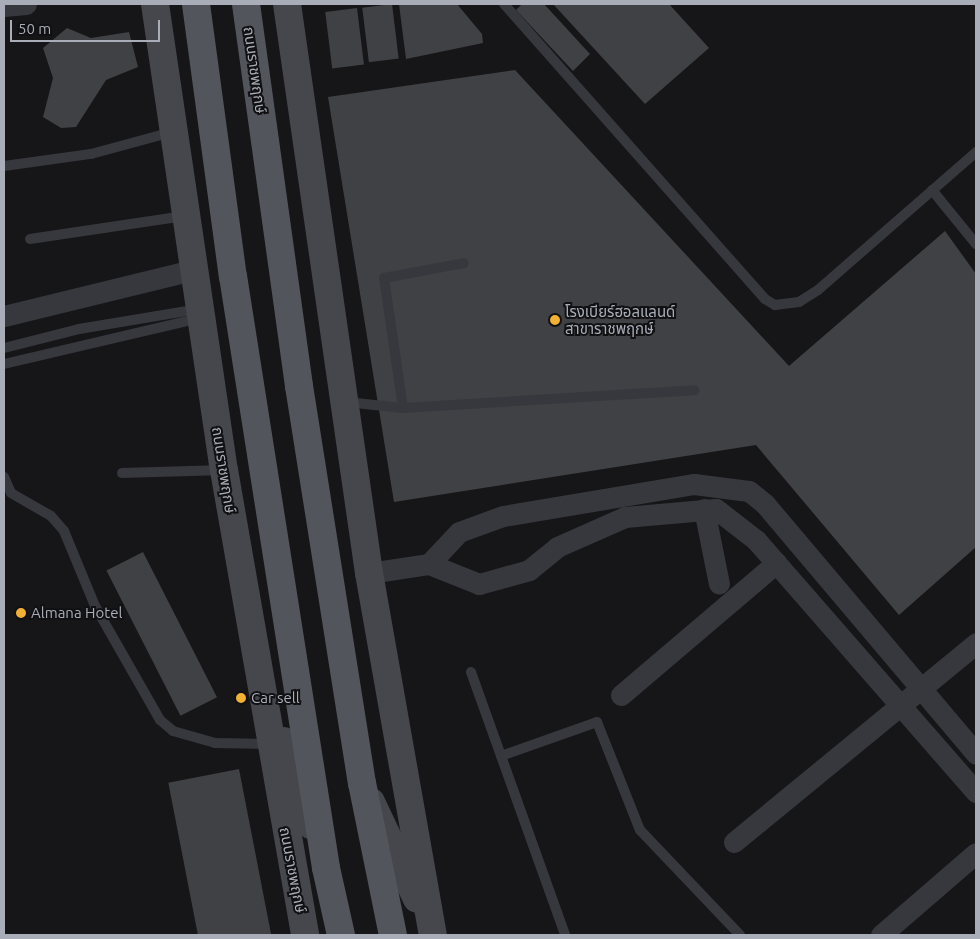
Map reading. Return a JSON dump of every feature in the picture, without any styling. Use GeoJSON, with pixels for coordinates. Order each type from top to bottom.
{"type":"FeatureCollection","features":[{"type":"Feature","properties":{"kind":"main road","name":"ถนนราชพฤกษ์"},"geometry":{"type":"LineString","coordinates":[[155,4],[184,216],[224,470],[259,667],[270,744],[305,935]]}},
{"type":"Feature","properties":{"kind":"main road"},"geometry":{"type":"LineString","coordinates":[[196,4],[233,276],[326,868],[341,935]]}},
{"type":"Feature","properties":{"kind":"main road","name":"ถนนราชพฤกษ์"},"geometry":{"type":"LineString","coordinates":[[246,4],[299,386],[362,783],[394,935]]}},
{"type":"Feature","properties":{"kind":"main road"},"geometry":{"type":"LineString","coordinates":[[287,4],[369,573],[433,933]]}},
{"type":"Feature","properties":{"kind":"main road"},"geometry":{"type":"LineString","coordinates":[[259,667],[326,868]]}},
{"type":"Feature","properties":{"kind":"main road"},"geometry":{"type":"LineString","coordinates":[[362,783],[433,933]]}},
{"type":"Feature","properties":{"kind":"street"},"geometry":{"type":"LineString","coordinates":[[4,6],[26,4]]}},
{"type":"Feature","properties":{"kind":"street"},"geometry":{"type":"LineString","coordinates":[[4,316],[193,270]]}},
{"type":"Feature","properties":{"kind":"street"},"geometry":{"type":"LineString","coordinates":[[429,564],[459,532],[503,516],[694,484],[749,491],[792,538],[976,754]]}},
{"type":"Feature","properties":{"kind":"street"},"geometry":{"type":"LineString","coordinates":[[369,573],[429,564],[479,584],[529,570],[557,547],[625,516],[704,509],[727,513],[773,560],[897,706],[976,792]]}},
{"type":"Feature","properties":{"kind":"street"},"geometry":{"type":"LineString","coordinates":[[704,509],[719,584]]}},
{"type":"Feature","properties":{"kind":"street"},"geometry":{"type":"LineString","coordinates":[[620,695],[773,560],[792,538]]}},
{"type":"Feature","properties":{"kind":"street"},"geometry":{"type":"LineString","coordinates":[[734,842],[897,706],[976,643]]}},
{"type":"Feature","properties":{"kind":"street"},"geometry":{"type":"LineString","coordinates":[[881,935],[976,853]]}},
{"type":"Feature","properties":{"kind":"lane"},"geometry":{"type":"LineString","coordinates":[[504,4],[765,299],[775,305],[799,302],[818,290],[976,152]]}},
{"type":"Feature","properties":{"kind":"lane"},"geometry":{"type":"LineString","coordinates":[[4,166],[91,154],[172,132]]}},
{"type":"Feature","properties":{"kind":"lane"},"geometry":{"type":"LineString","coordinates":[[932,190],[976,244]]}},
{"type":"Feature","properties":{"kind":"lane"},"geometry":{"type":"LineString","coordinates":[[30,239],[184,216]]}},
{"type":"Feature","properties":{"kind":"lane"},"geometry":{"type":"LineString","coordinates":[[403,408],[384,278],[464,263]]}},
{"type":"Feature","properties":{"kind":"lane"},"geometry":{"type":"LineString","coordinates":[[4,348],[154,314],[200,313]]}},
{"type":"Feature","properties":{"kind":"lane"},"geometry":{"type":"LineString","coordinates":[[4,364],[157,327],[200,313]]}},
{"type":"Feature","properties":{"kind":"lane"},"geometry":{"type":"LineString","coordinates":[[154,314],[157,327]]}},
{"type":"Feature","properties":{"kind":"lane"},"geometry":{"type":"LineString","coordinates":[[17,344],[20,360]]}},
{"type":"Feature","properties":{"kind":"lane"},"geometry":{"type":"LineString","coordinates":[[343,402],[403,408],[694,390]]}},
{"type":"Feature","properties":{"kind":"lane"},"geometry":{"type":"LineString","coordinates":[[122,473],[224,470]]}},
{"type":"Feature","properties":{"kind":"lane"},"geometry":{"type":"LineString","coordinates":[[4,477],[11,494],[51,516],[64,531],[95,606],[160,720],[173,730],[214,744],[270,744]]}},
{"type":"Feature","properties":{"kind":"lane"},"geometry":{"type":"LineString","coordinates":[[471,672],[565,935]]}},
{"type":"Feature","properties":{"kind":"lane"},"geometry":{"type":"LineString","coordinates":[[501,756],[597,722],[640,830],[740,935]]}},
{"type":"Feature","properties":{"kind":"building"},"geometry":{"type":"Polygon","coordinates":[[[392,4],[399,59],[369,62],[362,8],[392,4]]]}},
{"type":"Feature","properties":{"kind":"building"},"geometry":{"type":"Polygon","coordinates":[[[399,4],[457,4],[482,34],[483,43],[406,59],[399,4]]]}},
{"type":"Feature","properties":{"kind":"building"},"geometry":{"type":"Polygon","coordinates":[[[522,4],[544,4],[590,54],[573,71],[516,10],[522,4]]]}},
{"type":"Feature","properties":{"kind":"building"},"geometry":{"type":"Polygon","coordinates":[[[553,4],[669,4],[709,48],[645,104],[553,4]]]}},
{"type":"Feature","properties":{"kind":"building"},"geometry":{"type":"Polygon","coordinates":[[[357,8],[364,65],[332,68],[325,12],[357,8]]]}},
{"type":"Feature","properties":{"kind":"building"},"geometry":{"type":"Polygon","coordinates":[[[67,28],[91,38],[129,32],[138,67],[106,80],[76,127],[61,128],[43,117],[53,78],[43,48],[67,28]]]}},
{"type":"Feature","properties":{"kind":"building","name":"โรงเบียร์ฮอลแลนด์ สาขาราชพฤกษ์"},"geometry":{"type":"Polygon","coordinates":[[[515,70],[789,366],[945,231],[976,274],[976,547],[899,615],[756,445],[394,502],[328,97],[515,70]]]}},
{"type":"Feature","properties":{"kind":"building"},"geometry":{"type":"Polygon","coordinates":[[[143,552],[217,697],[180,716],[106,571],[143,552]]]}},
{"type":"Feature","properties":{"kind":"building"},"geometry":{"type":"Polygon","coordinates":[[[239,769],[271,935],[198,935],[168,783],[239,769]]]}},
{"type":"Feature","properties":{"kind":"place","name":"โรงเบียร์ฮอลแลนด์ สาขาราชพฤกษ์"},"geometry":{"type":"Point","coordinates":[555,320]}},
{"type":"Feature","properties":{"kind":"place","name":"Almana Hotel"},"geometry":{"type":"Point","coordinates":[21,613]}},
{"type":"Feature","properties":{"kind":"place","name":"Car sell"},"geometry":{"type":"Point","coordinates":[241,698]}}]}
